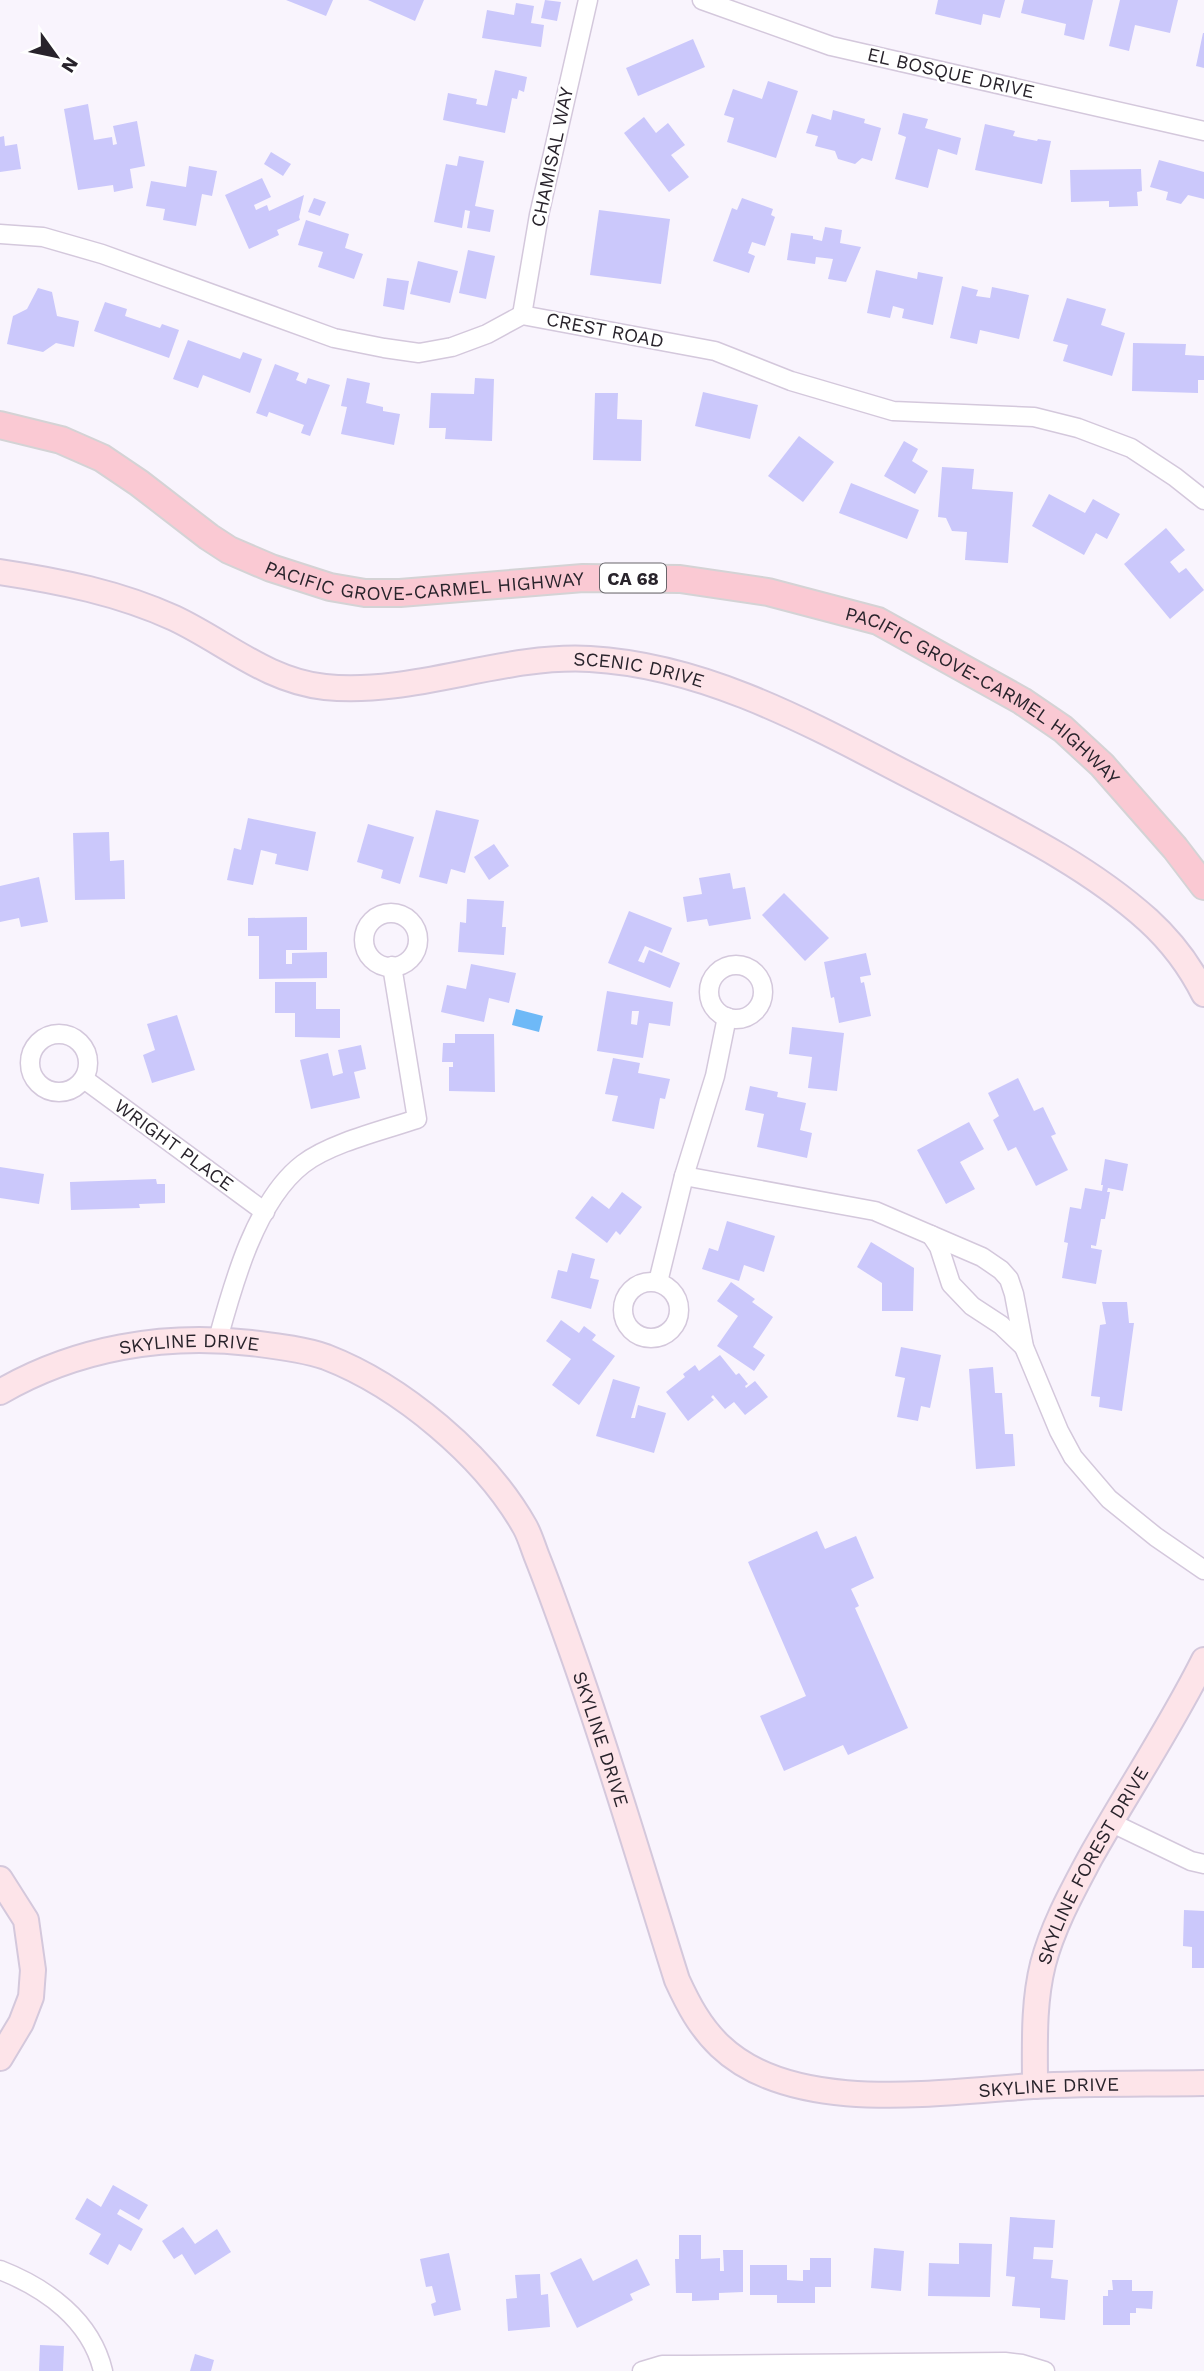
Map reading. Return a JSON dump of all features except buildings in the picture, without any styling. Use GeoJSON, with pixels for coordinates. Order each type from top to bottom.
{"type":"FeatureCollection","features":[{"type":"Feature","properties":{"kind":"main road","name":"PACIFIC GROVE-CARMEL HIGHWAY"},"geometry":{"type":"LineString","coordinates":[[0,425],[61,440],[102,458],[229,550],[271,568],[330,587],[365,593],[400,593],[572,578],[680,579],[768,592],[878,621],[1022,701],[1063,729],[1102,765],[1175,848],[1204,887]]}},
{"type":"Feature","properties":{"kind":"street","name":"CHAMISAL WAY"},"geometry":{"type":"LineString","coordinates":[[522,315],[539,215],[588,0]]}},
{"type":"Feature","properties":{"kind":"street","name":"EL BOSQUE DRIVE"},"geometry":{"type":"LineString","coordinates":[[702,0],[831,46],[1204,131]]}},
{"type":"Feature","properties":{"kind":"street","name":"CREST ROAD"},"geometry":{"type":"LineString","coordinates":[[0,234],[43,237],[102,254],[334,338],[384,348],[418,353],[452,346],[487,334],[522,315],[715,351],[791,381],[893,411],[1034,417],[1079,428],[1131,448],[1204,500]]}},
{"type":"Feature","properties":{"kind":"street","name":"SCENIC DRIVE"},"geometry":{"type":"LineString","coordinates":[[0,572],[52,580],[117,596],[176,619],[259,667],[325,687],[394,685],[539,662],[589,659],[674,672],[715,684],[765,705],[901,772],[1072,864],[1147,920],[1174,948],[1204,994]]}},
{"type":"Feature","properties":{"kind":"street"},"geometry":{"type":"LineString","coordinates":[[218,1339],[236,1272],[276,1193],[304,1163],[326,1151],[417,1119],[393,966]]}},
{"type":"Feature","properties":{"kind":"street"},"geometry":{"type":"LineString","coordinates":[[658,1282],[684,1176],[715,1076],[727,1017]]}},
{"type":"Feature","properties":{"kind":"street","name":"WRIGHT PLACE"},"geometry":{"type":"LineString","coordinates":[[83,1079],[265,1212]]}},
{"type":"Feature","properties":{"kind":"street"},"geometry":{"type":"LineString","coordinates":[[684,1176],[875,1211],[982,1257],[1001,1270],[1009,1279],[1020,1317],[1024,1347],[1059,1432],[1088,1477],[1109,1499],[1156,1537],[1204,1570]]}},
{"type":"Feature","properties":{"kind":"street"},"geometry":{"type":"LineString","coordinates":[[931,1235],[939,1247],[951,1284],[972,1306],[1001,1325],[1024,1347]]}},
{"type":"Feature","properties":{"kind":"street","name":"SKYLINE DRIVE"},"geometry":{"type":"LineString","coordinates":[[0,1392],[72,1358],[113,1347],[218,1339],[271,1346],[324,1357],[377,1382],[424,1414],[481,1465],[525,1527],[550,1588],[609,1757],[677,1980],[690,2008],[720,2047],[760,2073],[811,2090],[830,2092],[947,2092],[1035,2086],[1204,2083]]}},
{"type":"Feature","properties":{"kind":"street","name":"SKYLINE FOREST DRIVE"},"geometry":{"type":"LineString","coordinates":[[1035,2086],[1035,2005],[1042,1966],[1052,1936],[1066,1903],[1110,1822],[1204,1660]]}},
{"type":"Feature","properties":{"kind":"street"},"geometry":{"type":"LineString","coordinates":[[1110,1822],[1191,1861],[1204,1864]]}},
{"type":"Feature","properties":{"kind":"street"},"geometry":{"type":"LineString","coordinates":[[0,1879],[26,1920],[33,1970],[31,1997],[21,2023],[0,2058]]}},
{"type":"Feature","properties":{"kind":"street"},"geometry":{"type":"LineString","coordinates":[[0,2270],[26,2280],[59,2303],[92,2344],[100,2358],[103,2371]]}},
{"type":"Feature","properties":{"kind":"street"},"geometry":{"type":"LineString","coordinates":[[642,2371],[662,2365],[944,2362],[1022,2364],[1045,2371]]}},
{"type":"Feature","properties":{"kind":"water"},"geometry":{"type":"Polygon","coordinates":[[[516,1009],[543,1016],[539,1032],[512,1025],[516,1009]]]}}]}
